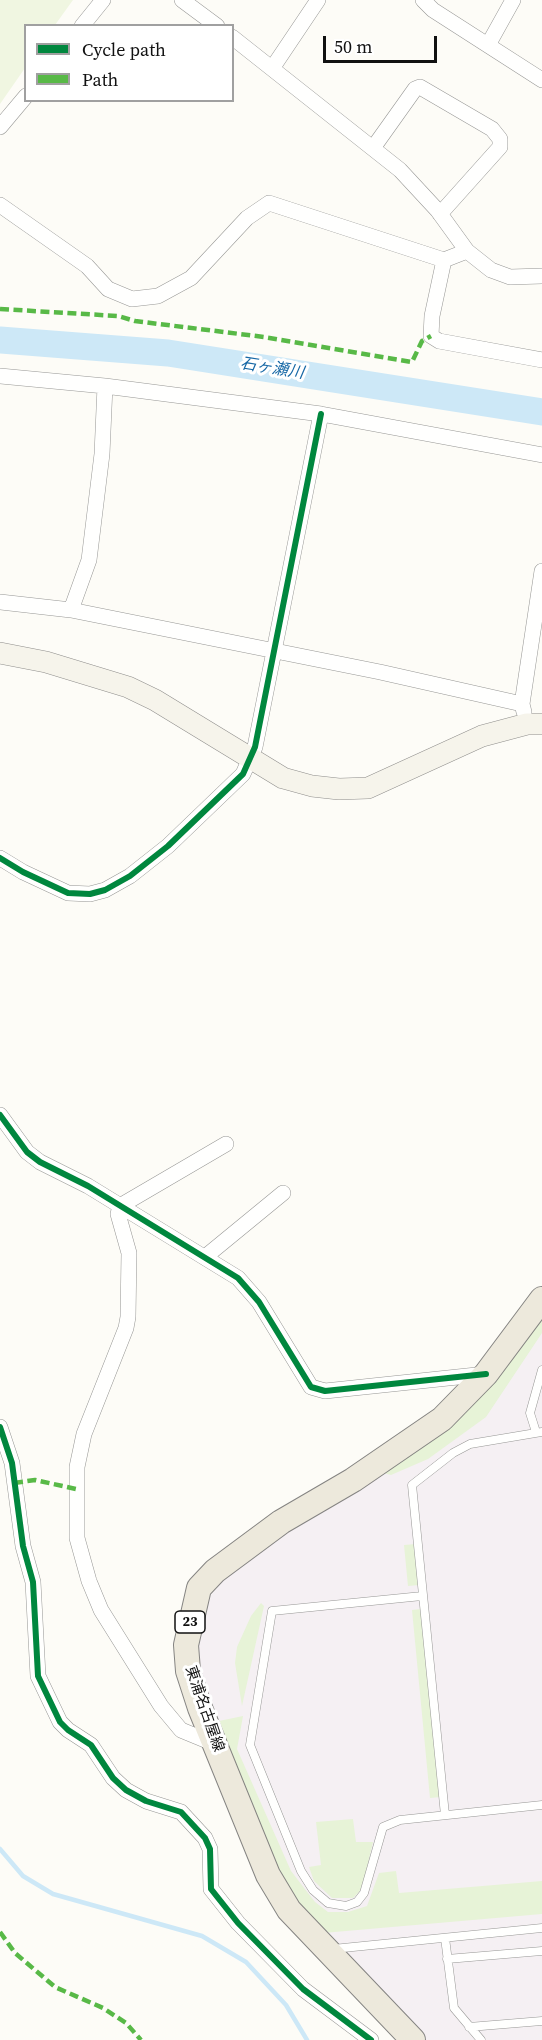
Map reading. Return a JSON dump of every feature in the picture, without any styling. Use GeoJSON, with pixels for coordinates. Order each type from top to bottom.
{"type":"FeatureCollection","features":[{"type":"Feature","properties":{"kind":"main road","name":"東浦名古屋線"},"geometry":{"type":"LineString","coordinates":[[412,2040],[289,1910],[268,1875],[214,1744],[188,1671],[186,1645],[199,1588],[215,1571],[281,1522],[354,1480],[442,1419],[486,1374],[542,1299]]}},
{"type":"Feature","properties":{"kind":"street"},"geometry":{"type":"LineString","coordinates":[[84,24],[103,0]]}},
{"type":"Feature","properties":{"kind":"street"},"geometry":{"type":"LineString","coordinates":[[182,0],[215,24]]}},
{"type":"Feature","properties":{"kind":"street"},"geometry":{"type":"LineString","coordinates":[[423,0],[433,10],[542,80]]}},
{"type":"Feature","properties":{"kind":"street"},"geometry":{"type":"LineString","coordinates":[[488,45],[513,0]]}},
{"type":"Feature","properties":{"kind":"street"},"geometry":{"type":"LineString","coordinates":[[273,67],[313,2]]}},
{"type":"Feature","properties":{"kind":"street"},"geometry":{"type":"LineString","coordinates":[[234,38],[273,67],[400,170],[440,214],[467,251],[491,270],[510,277],[542,276]]}},
{"type":"Feature","properties":{"kind":"street"},"geometry":{"type":"LineString","coordinates":[[373,148],[415,88],[420,87],[492,129],[500,139],[500,147],[440,214]]}},
{"type":"Feature","properties":{"kind":"street"},"geometry":{"type":"LineString","coordinates":[[0,127],[24,98]]}},
{"type":"Feature","properties":{"kind":"street"},"geometry":{"type":"LineString","coordinates":[[0,205],[87,266],[108,289],[132,299],[158,296],[191,278],[247,218],[269,203],[444,260],[467,251]]}},
{"type":"Feature","properties":{"kind":"street"},"geometry":{"type":"LineString","coordinates":[[444,260],[432,316],[431,336],[439,341],[542,360]]}},
{"type":"Feature","properties":{"kind":"street"},"geometry":{"type":"LineString","coordinates":[[0,376],[105,386],[321,414],[542,455]]}},
{"type":"Feature","properties":{"kind":"street"},"geometry":{"type":"LineString","coordinates":[[71,610],[89,560],[102,454],[105,386]]}},
{"type":"Feature","properties":{"kind":"street"},"geometry":{"type":"LineString","coordinates":[[0,858],[23,873],[69,893],[90,894],[105,890],[130,876],[168,846],[243,774],[250,761],[276,652],[321,414]]}},
{"type":"Feature","properties":{"kind":"street"},"geometry":{"type":"LineString","coordinates":[[530,717],[542,571]]}},
{"type":"Feature","properties":{"kind":"street"},"geometry":{"type":"LineString","coordinates":[[0,602],[71,610],[276,652],[530,717]]}},
{"type":"Feature","properties":{"kind":"street"},"geometry":{"type":"LineString","coordinates":[[0,653],[46,662],[128,687],[172,710],[250,761],[283,778],[312,786],[339,789],[368,788],[482,735],[530,717]]}},
{"type":"Feature","properties":{"kind":"street"},"geometry":{"type":"LineString","coordinates":[[0,1115],[27,1152],[40,1162],[88,1186],[238,1278],[292,1354],[311,1387],[325,1391],[486,1374]]}},
{"type":"Feature","properties":{"kind":"street"},"geometry":{"type":"LineString","coordinates":[[214,1744],[181,1730],[160,1706],[101,1610],[88,1581],[77,1538],[77,1467],[84,1434],[126,1328],[128,1317],[129,1252],[118,1214],[120,1206],[225,1144]]}},
{"type":"Feature","properties":{"kind":"street"},"geometry":{"type":"LineString","coordinates":[[205,1257],[283,1193]]}},
{"type":"Feature","properties":{"kind":"street"},"geometry":{"type":"LineString","coordinates":[[0,1427],[12,1463],[23,1546],[33,1582],[38,1676],[60,1722],[91,1745],[113,1778],[126,1790],[146,1801],[181,1812],[205,1838],[210,1849],[211,1889],[238,1923],[303,1989],[371,2040]]}},
{"type":"Feature","properties":{"kind":"lane"},"geometry":{"type":"LineString","coordinates":[[445,1815],[412,1485],[453,1453],[470,1444],[539,1432],[530,1413],[542,1370]]}},
{"type":"Feature","properties":{"kind":"lane"},"geometry":{"type":"LineString","coordinates":[[422,1596],[272,1611],[250,1745],[301,1871],[313,1890],[336,1906],[357,1902],[364,1893],[382,1827],[400,1820],[542,1805]]}},
{"type":"Feature","properties":{"kind":"lane"},"geometry":{"type":"LineString","coordinates":[[325,1950],[542,1928]]}},
{"type":"Feature","properties":{"kind":"lane"},"geometry":{"type":"LineString","coordinates":[[445,1938],[454,2008],[481,2040]]}},
{"type":"Feature","properties":{"kind":"lane"},"geometry":{"type":"LineString","coordinates":[[447,1959],[542,1951]]}},
{"type":"Feature","properties":{"kind":"lane"},"geometry":{"type":"LineString","coordinates":[[469,2027],[542,2021]]}},
{"type":"Feature","properties":{"kind":"shaded area"},"geometry":{"type":"Polygon","coordinates":[[[542,1319],[542,2040],[419,2040],[279,1880],[200,1675],[197,1653],[207,1600],[224,1579],[288,1531],[342,1498],[542,1319]]]}},
{"type":"Feature","properties":{"kind":"green space"},"geometry":{"type":"Polygon","coordinates":[[[0,0],[73,0],[56,24],[24,24],[24,69],[0,104],[0,0]]]}},
{"type":"Feature","properties":{"kind":"green space"},"geometry":{"type":"Polygon","coordinates":[[[542,1310],[542,1333],[486,1417],[428,1459],[391,1475],[379,1472],[542,1310]]]}},
{"type":"Feature","properties":{"kind":"green space"},"geometry":{"type":"Polygon","coordinates":[[[416,1544],[419,1585],[408,1586],[404,1545],[416,1544]]]}},
{"type":"Feature","properties":{"kind":"green space"},"geometry":{"type":"Polygon","coordinates":[[[261,1603],[264,1606],[242,1706],[235,1663],[237,1647],[251,1616],[261,1603]]]}},
{"type":"Feature","properties":{"kind":"green space"},"geometry":{"type":"Polygon","coordinates":[[[421,1609],[441,1797],[430,1798],[412,1610],[421,1609]]]}},
{"type":"Feature","properties":{"kind":"green space"},"geometry":{"type":"Polygon","coordinates":[[[243,1716],[237,1749],[291,1871],[315,1902],[328,1912],[348,1912],[367,1906],[379,1873],[396,1871],[399,1893],[542,1881],[542,1914],[323,1933],[294,1903],[281,1879],[219,1721],[243,1716]]]}},
{"type":"Feature","properties":{"kind":"green space"},"geometry":{"type":"Polygon","coordinates":[[[353,1819],[356,1842],[373,1842],[366,1872],[360,1891],[353,1898],[332,1898],[314,1881],[309,1867],[321,1865],[316,1822],[353,1819]]]}},
{"type":"Feature","properties":{"kind":"waterway","name":"石ヶ瀬川"},"geometry":{"type":"LineString","coordinates":[[0,340],[168,353],[542,412]]}},
{"type":"Feature","properties":{"kind":"waterway"},"geometry":{"type":"LineString","coordinates":[[0,1849],[23,1876],[53,1894],[202,1936],[246,1962],[286,2005],[307,2040]]}},
{"type":"Feature","properties":{"kind":"marked path"},"geometry":{"type":"LineString","coordinates":[[0,309],[118,316],[135,321],[264,337],[412,362],[422,341],[431,336]]}},
{"type":"Feature","properties":{"kind":"marked path"},"geometry":{"type":"LineString","coordinates":[[14,1483],[35,1480],[76,1489]]}},
{"type":"Feature","properties":{"kind":"marked path"},"geometry":{"type":"LineString","coordinates":[[0,1932],[15,1953],[55,1987],[103,2008],[126,2023],[141,2040]]}},
{"type":"Feature","properties":{"kind":"cycle path"},"geometry":{"type":"LineString","coordinates":[[0,858],[23,872],[68,893],[90,894],[105,890],[130,876],[168,846],[243,774],[255,747],[321,414]]}},
{"type":"Feature","properties":{"kind":"cycle path"},"geometry":{"type":"LineString","coordinates":[[0,1115],[27,1152],[40,1162],[88,1186],[238,1278],[259,1302],[311,1387],[325,1391],[486,1374]]}},
{"type":"Feature","properties":{"kind":"cycle path"},"geometry":{"type":"LineString","coordinates":[[0,1427],[12,1463],[23,1546],[33,1582],[38,1676],[60,1722],[91,1745],[113,1778],[126,1790],[146,1801],[181,1812],[205,1838],[210,1849],[211,1889],[238,1923],[303,1989],[371,2040]]}}]}
